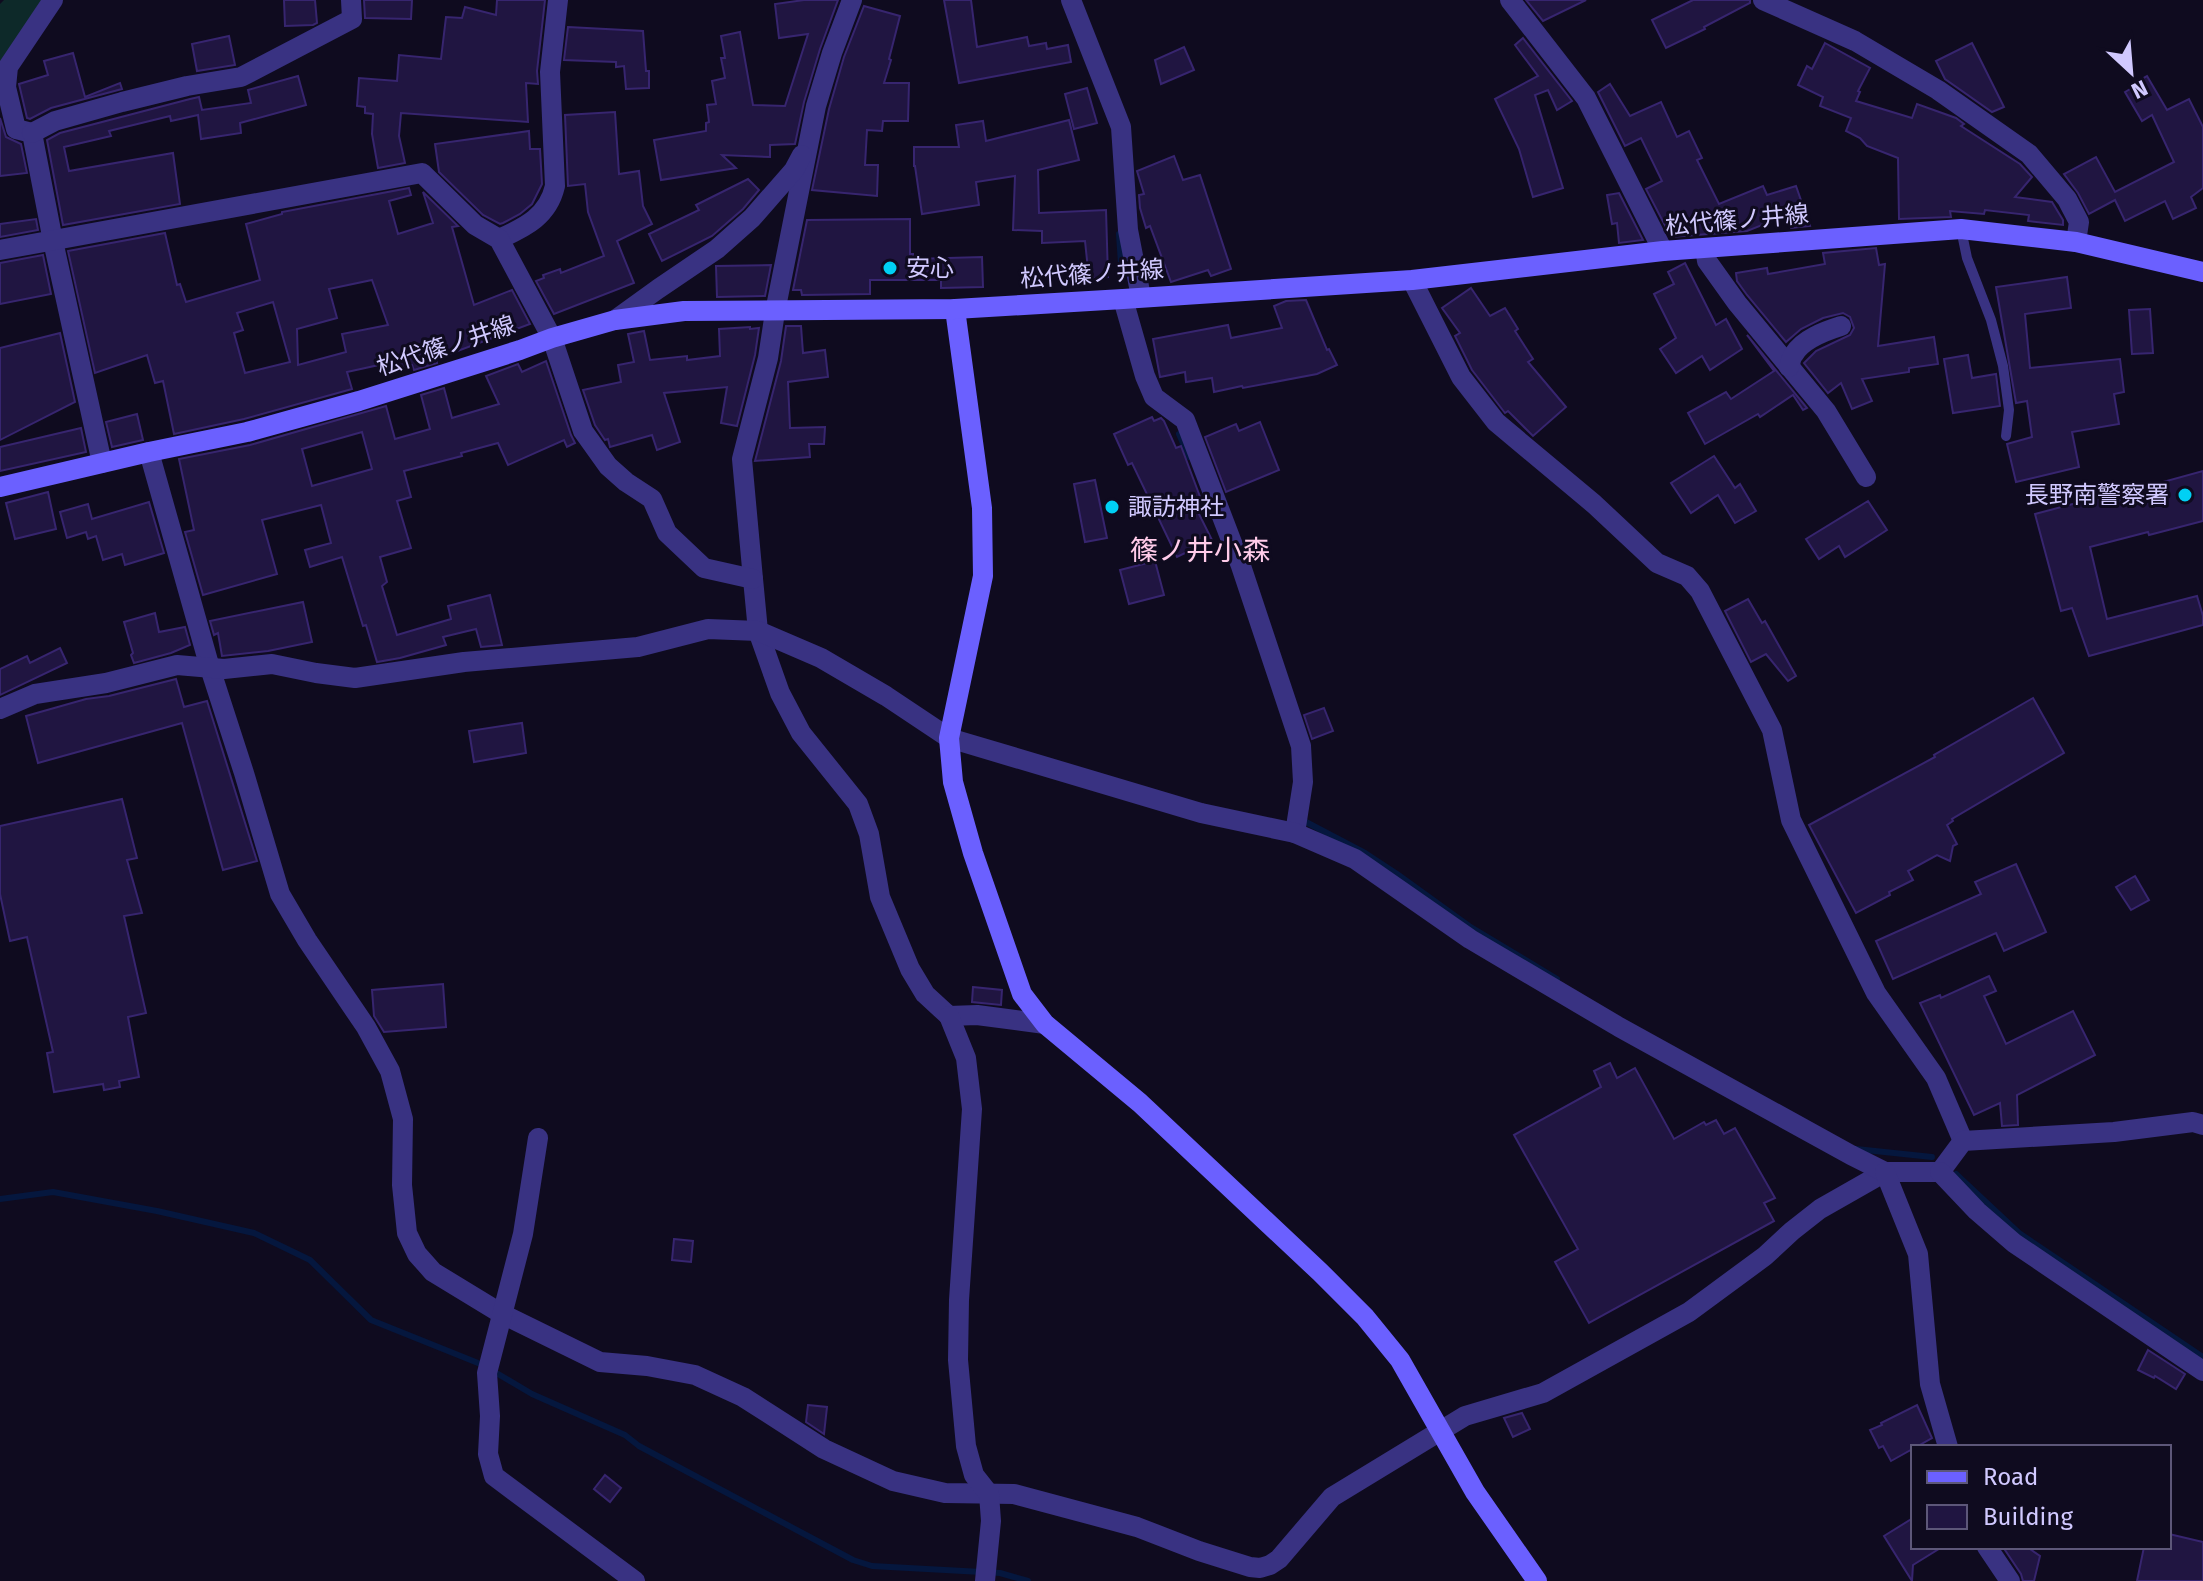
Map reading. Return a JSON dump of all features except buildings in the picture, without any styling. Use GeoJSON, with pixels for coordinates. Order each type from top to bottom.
{"type":"FeatureCollection","features":[{"type":"Feature","properties":{"kind":"main road","name":"松代篠ノ井線"},"geometry":{"type":"LineString","coordinates":[[0,487],[247,432],[359,401],[615,320],[684,311],[955,309],[1132,298],[1412,280],[1663,251],[1961,229],[2076,242],[2203,272]]}},
{"type":"Feature","properties":{"kind":"main road"},"geometry":{"type":"LineString","coordinates":[[955,309],[982,508],[983,576],[949,738],[953,782],[973,853],[1022,994],[1045,1024],[1152,1114],[1365,1317],[1400,1360],[1475,1492],[1537,1581]]}},
{"type":"Feature","properties":{"kind":"street"},"geometry":{"type":"LineString","coordinates":[[53,0],[8,67],[6,87],[16,129],[32,133],[55,121],[122,102],[241,77],[352,19],[351,0]]}},
{"type":"Feature","properties":{"kind":"street"},"geometry":{"type":"LineString","coordinates":[[499,239],[523,229],[552,202],[555,186],[550,72],[558,0]]}},
{"type":"Feature","properties":{"kind":"street"},"geometry":{"type":"LineString","coordinates":[[852,0],[816,106],[768,358],[742,459],[758,631],[780,693],[801,733],[858,804],[869,834],[880,897],[910,969],[925,994],[949,1016],[966,1058],[972,1109],[959,1300],[959,1374],[966,1446],[974,1475],[989,1494],[991,1521],[985,1575]]}},
{"type":"Feature","properties":{"kind":"street"},"geometry":{"type":"LineString","coordinates":[[1071,0],[1121,127],[1132,298],[1145,376],[1154,397],[1185,420],[1241,566],[1301,746],[1303,782],[1295,833]]}},
{"type":"Feature","properties":{"kind":"street"},"geometry":{"type":"LineString","coordinates":[[1510,0],[1586,98],[1663,251]]}},
{"type":"Feature","properties":{"kind":"street"},"geometry":{"type":"LineString","coordinates":[[1763,0],[1855,41],[1938,90],[2029,154],[2067,199],[2079,222],[2076,242]]}},
{"type":"Feature","properties":{"kind":"street"},"geometry":{"type":"LineString","coordinates":[[32,133],[102,463]]}},
{"type":"Feature","properties":{"kind":"street"},"geometry":{"type":"LineString","coordinates":[[615,320],[729,239],[794,170],[808,145]]}},
{"type":"Feature","properties":{"kind":"street"},"geometry":{"type":"LineString","coordinates":[[0,250],[422,173],[475,225],[499,239],[552,338],[583,431],[608,466],[652,499],[667,533],[704,568],[753,579]]}},
{"type":"Feature","properties":{"kind":"street"},"geometry":{"type":"LineString","coordinates":[[1705,248],[1707,261],[1737,303],[1826,411],[1866,477]]}},
{"type":"Feature","properties":{"kind":"street"},"geometry":{"type":"LineString","coordinates":[[1412,280],[1461,377],[1496,422],[1594,504],[1657,563],[1687,576],[1700,591],[1772,730],[1791,820],[1876,993],[1936,1078],[1963,1141]]}},
{"type":"Feature","properties":{"kind":"street"},"geometry":{"type":"LineString","coordinates":[[1789,367],[1793,354],[1806,342],[1841,326]]}},
{"type":"Feature","properties":{"kind":"street"},"geometry":{"type":"LineString","coordinates":[[149,452],[210,668],[280,894],[366,1027],[390,1071],[403,1119],[402,1185],[407,1233],[417,1254],[433,1272],[502,1314],[600,1362],[647,1366],[695,1375],[743,1397],[824,1449],[893,1481],[945,1493],[1014,1494],[1137,1527],[1199,1551],[1260,1568],[1279,1559],[1332,1497],[1465,1416],[1543,1393],[1689,1312],[1765,1256],[1820,1209],[1885,1172]]}},
{"type":"Feature","properties":{"kind":"street"},"geometry":{"type":"LineString","coordinates":[[0,709],[35,694],[106,683],[177,665],[224,669],[272,664],[355,678],[464,662],[638,647],[708,629],[758,631],[821,658],[949,738],[1201,813],[1295,833],[1355,859],[1470,939],[1619,1027],[1851,1155],[1885,1172],[1940,1172],[1977,1211],[2014,1243],[2203,1371]]}},
{"type":"Feature","properties":{"kind":"street"},"geometry":{"type":"LineString","coordinates":[[949,1016],[977,1015],[1045,1024]]}},
{"type":"Feature","properties":{"kind":"street"},"geometry":{"type":"LineString","coordinates":[[1963,1141],[2114,1132],[2193,1122],[2203,1125]]}},
{"type":"Feature","properties":{"kind":"street"},"geometry":{"type":"LineString","coordinates":[[538,1138],[523,1234],[489,1367],[488,1454],[494,1476],[635,1581]]}},
{"type":"Feature","properties":{"kind":"street"},"geometry":{"type":"LineString","coordinates":[[1940,1172],[1963,1141]]}},
{"type":"Feature","properties":{"kind":"street"},"geometry":{"type":"LineString","coordinates":[[1885,1172],[1918,1254],[1930,1384],[1947,1445]]}},
{"type":"Feature","properties":{"kind":"street"},"geometry":{"type":"LineString","coordinates":[[1988,1549],[2010,1581]]}},
{"type":"Feature","properties":{"kind":"lane"},"geometry":{"type":"LineString","coordinates":[[1961,229],[1967,258],[1991,320],[2003,366],[2009,410],[2006,436]]}},
{"type":"Feature","properties":{"kind":"green space"},"geometry":{"type":"Polygon","coordinates":[[[4,0],[47,0],[0,71],[0,4],[4,0]]]}},
{"type":"Feature","properties":{"kind":"waterway"},"geometry":{"type":"LineString","coordinates":[[1119,234],[1122,278]]}},
{"type":"Feature","properties":{"kind":"waterway"},"geometry":{"type":"LineString","coordinates":[[1179,434],[1189,457]]}},
{"type":"Feature","properties":{"kind":"waterway"},"geometry":{"type":"LineString","coordinates":[[1306,822],[1365,853],[1469,926],[1557,979]]}},
{"type":"Feature","properties":{"kind":"waterway"},"geometry":{"type":"LineString","coordinates":[[1856,1149],[1932,1157]]}},
{"type":"Feature","properties":{"kind":"waterway"},"geometry":{"type":"LineString","coordinates":[[1956,1174],[2019,1233],[2203,1357]]}},
{"type":"Feature","properties":{"kind":"waterway"},"geometry":{"type":"LineString","coordinates":[[0,1199],[53,1192],[254,1233],[310,1260],[371,1320],[483,1365]]}},
{"type":"Feature","properties":{"kind":"waterway"},"geometry":{"type":"LineString","coordinates":[[493,1371],[532,1394],[625,1435],[639,1446],[853,1560],[872,1566],[1000,1573],[1028,1581]]}},
{"type":"Feature","properties":{"kind":"place","name":"安心"},"geometry":{"type":"Point","coordinates":[890,268]}},
{"type":"Feature","properties":{"kind":"place","name":"長野南警察署"},"geometry":{"type":"Point","coordinates":[2185,495]}},
{"type":"Feature","properties":{"kind":"place","name":"諏訪神社"},"geometry":{"type":"Point","coordinates":[1112,507]}},
{"type":"Feature","properties":{"kind":"district","name":"篠ノ井小森"},"geometry":{"type":"Point","coordinates":[1200,550]}}]}
